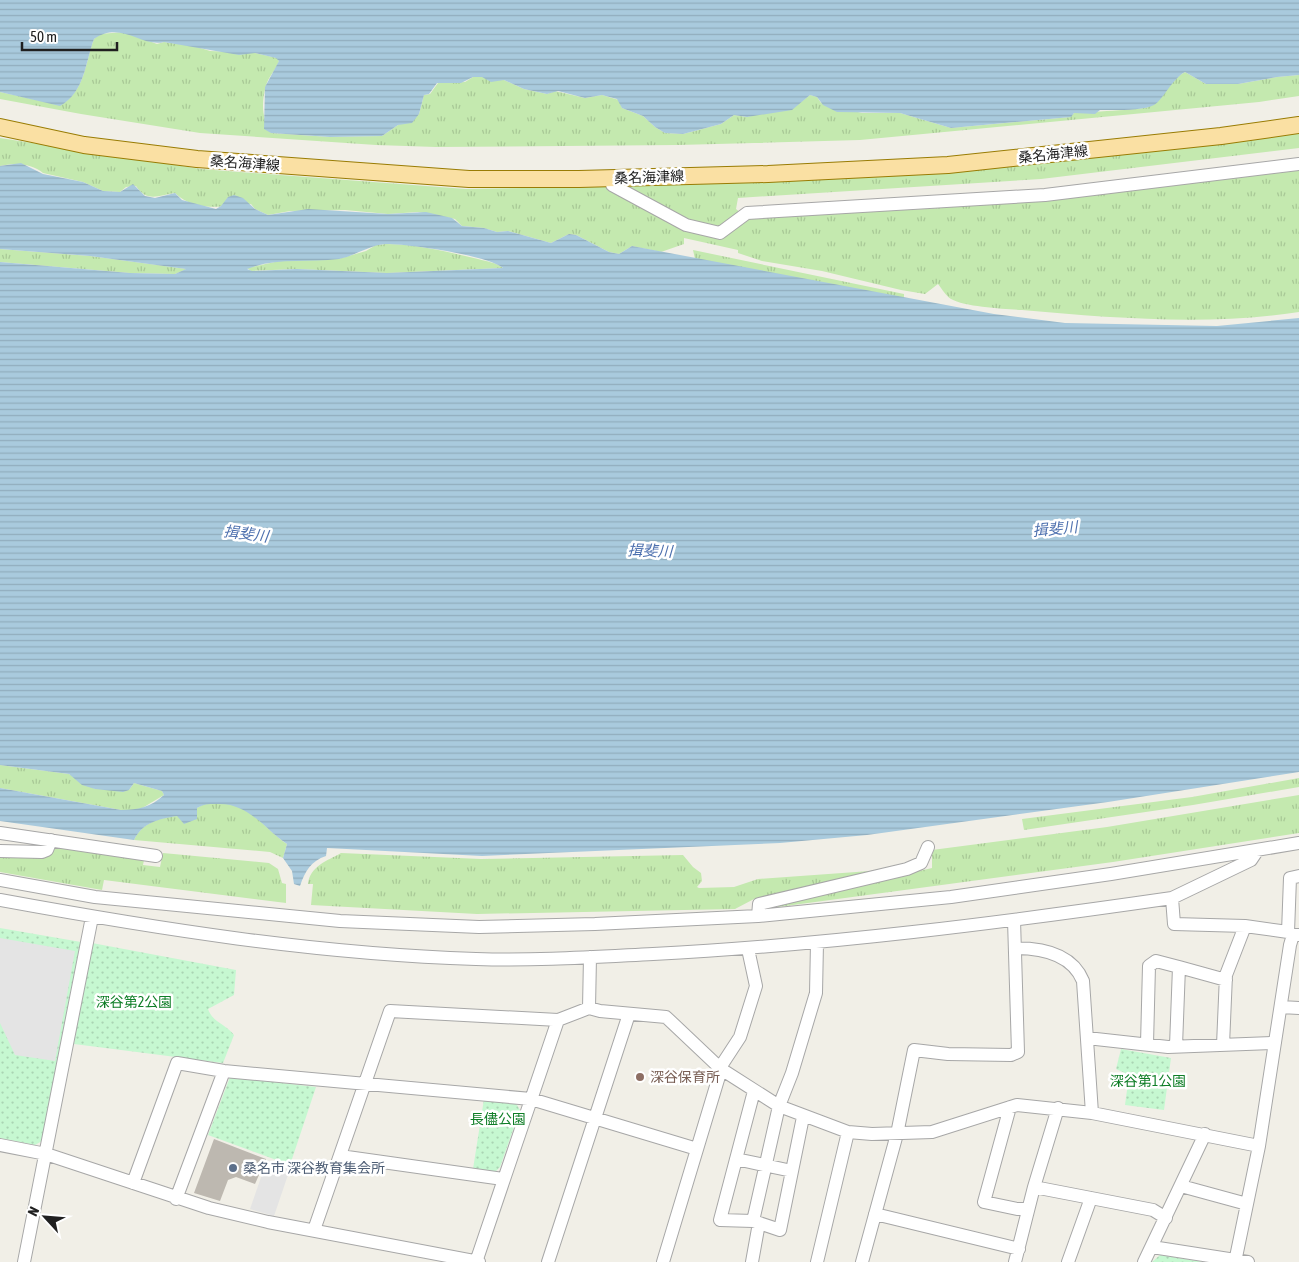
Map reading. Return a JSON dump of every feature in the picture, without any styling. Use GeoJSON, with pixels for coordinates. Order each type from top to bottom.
{"type":"FeatureCollection","features":[{"type":"Feature","properties":{"kind":"main road","name":"桑名海津線"},"geometry":{"type":"LineString","coordinates":[[0,127],[84,145],[197,159],[469,179],[611,178],[948,165],[1221,136],[1299,125]]}},
{"type":"Feature","properties":{"kind":"street"},"geometry":{"type":"LineString","coordinates":[[611,178],[612,186],[678,221],[720,233],[747,213],[1045,195],[1299,164]]}},
{"type":"Feature","properties":{"kind":"street"},"geometry":{"type":"LineString","coordinates":[[0,833],[156,856]]}},
{"type":"Feature","properties":{"kind":"street"},"geometry":{"type":"LineString","coordinates":[[0,851],[42,852],[47,850],[51,840]]}},
{"type":"Feature","properties":{"kind":"street"},"geometry":{"type":"LineString","coordinates":[[0,880],[95,897],[340,921],[479,927],[585,924],[758,916],[951,897],[1299,843]]}},
{"type":"Feature","properties":{"kind":"street"},"geometry":{"type":"LineString","coordinates":[[758,916],[759,904],[907,868],[920,863],[928,846]]}},
{"type":"Feature","properties":{"kind":"street"},"geometry":{"type":"LineString","coordinates":[[0,900],[92,917],[242,940],[346,952],[478,959],[590,957],[748,949],[817,943],[1014,920],[1172,898],[1251,860],[1257,851]]}},
{"type":"Feature","properties":{"kind":"street"},"geometry":{"type":"LineString","coordinates":[[1152,1247],[1240,1261],[1247,1204],[1259,1146],[1293,934],[1290,878],[1299,876]]}},
{"type":"Feature","properties":{"kind":"street"},"geometry":{"type":"LineString","coordinates":[[1172,898],[1174,924],[1245,926],[1293,934]]}},
{"type":"Feature","properties":{"kind":"street"},"geometry":{"type":"LineString","coordinates":[[24,1262],[92,917]]}},
{"type":"Feature","properties":{"kind":"street"},"geometry":{"type":"LineString","coordinates":[[862,1262],[897,1134],[914,1050],[948,1054],[1011,1055],[1018,1052],[1014,920]]}},
{"type":"Feature","properties":{"kind":"street"},"geometry":{"type":"LineString","coordinates":[[1224,1045],[1226,980],[1245,926]]}},
{"type":"Feature","properties":{"kind":"street"},"geometry":{"type":"LineString","coordinates":[[752,1262],[765,1165],[778,1106],[792,1073],[816,993],[817,943]]}},
{"type":"Feature","properties":{"kind":"street"},"geometry":{"type":"LineString","coordinates":[[1015,948],[1036,948],[1068,961],[1075,966],[1083,981],[1092,1113]]}},
{"type":"Feature","properties":{"kind":"street"},"geometry":{"type":"LineString","coordinates":[[663,1262],[723,1063],[740,1037],[756,986],[748,949]]}},
{"type":"Feature","properties":{"kind":"street"},"geometry":{"type":"LineString","coordinates":[[589,1008],[590,957]]}},
{"type":"Feature","properties":{"kind":"street"},"geometry":{"type":"LineString","coordinates":[[1146,1044],[1150,966],[1156,961],[1226,980]]}},
{"type":"Feature","properties":{"kind":"street"},"geometry":{"type":"LineString","coordinates":[[1176,1046],[1179,967]]}},
{"type":"Feature","properties":{"kind":"street"},"geometry":{"type":"LineString","coordinates":[[1281,1007],[1299,1008]]}},
{"type":"Feature","properties":{"kind":"street"},"geometry":{"type":"LineString","coordinates":[[314,1230],[390,1011],[558,1020],[589,1008],[600,1011],[666,1017],[722,1069],[778,1106],[803,1117],[806,1116],[848,1132],[897,1134],[932,1132],[1017,1104],[1092,1113],[1259,1146]]}},
{"type":"Feature","properties":{"kind":"street"},"geometry":{"type":"LineString","coordinates":[[548,1262],[629,1014]]}},
{"type":"Feature","properties":{"kind":"street"},"geometry":{"type":"LineString","coordinates":[[0,1145],[46,1154],[176,1199],[268,1222],[477,1262],[503,1179],[558,1020]]}},
{"type":"Feature","properties":{"kind":"street"},"geometry":{"type":"LineString","coordinates":[[1087,1038],[1176,1046],[1275,1043]]}},
{"type":"Feature","properties":{"kind":"street"},"geometry":{"type":"LineString","coordinates":[[133,1184],[177,1063],[224,1071],[531,1099],[595,1120],[698,1149]]}},
{"type":"Feature","properties":{"kind":"street"},"geometry":{"type":"LineString","coordinates":[[176,1199],[224,1071]]}},
{"type":"Feature","properties":{"kind":"street"},"geometry":{"type":"LineString","coordinates":[[754,1090],[720,1220],[756,1222],[780,1230],[803,1117]]}},
{"type":"Feature","properties":{"kind":"street"},"geometry":{"type":"LineString","coordinates":[[1010,1107],[984,1202],[1017,1210],[1028,1209]]}},
{"type":"Feature","properties":{"kind":"street"},"geometry":{"type":"LineString","coordinates":[[1015,1262],[1028,1219],[1028,1209],[1034,1187],[1058,1108]]}},
{"type":"Feature","properties":{"kind":"street"},"geometry":{"type":"LineString","coordinates":[[817,1262],[848,1132]]}},
{"type":"Feature","properties":{"kind":"street"},"geometry":{"type":"LineString","coordinates":[[1144,1262],[1205,1134]]}},
{"type":"Feature","properties":{"kind":"street"},"geometry":{"type":"LineString","coordinates":[[340,1156],[503,1179]]}},
{"type":"Feature","properties":{"kind":"street"},"geometry":{"type":"LineString","coordinates":[[736,1159],[792,1171]]}},
{"type":"Feature","properties":{"kind":"street"},"geometry":{"type":"LineString","coordinates":[[1181,1186],[1247,1204]]}},
{"type":"Feature","properties":{"kind":"street"},"geometry":{"type":"LineString","coordinates":[[1034,1187],[1153,1210],[1166,1218]]}},
{"type":"Feature","properties":{"kind":"street"},"geometry":{"type":"LineString","coordinates":[[1068,1262],[1091,1198]]}},
{"type":"Feature","properties":{"kind":"street"},"geometry":{"type":"LineString","coordinates":[[874,1214],[1019,1249]]}},
{"type":"Feature","properties":{"kind":"green space"},"geometry":{"type":"Polygon","coordinates":[[[124,32],[157,44],[164,42],[194,46],[210,51],[255,53],[277,58],[279,61],[267,83],[263,99],[264,116],[271,133],[330,137],[382,136],[419,114],[424,95],[430,94],[438,83],[465,82],[473,77],[504,80],[524,89],[547,94],[555,91],[585,98],[602,95],[619,100],[622,108],[643,116],[665,133],[683,134],[721,124],[734,115],[747,117],[801,102],[810,95],[817,97],[821,103],[862,113],[900,113],[951,128],[1070,117],[1074,113],[1144,108],[1153,103],[1175,79],[1185,72],[1206,84],[1238,84],[1299,75],[1299,96],[1259,102],[860,140],[678,145],[436,147],[376,145],[200,133],[0,99],[0,92],[60,105],[75,93],[83,76],[94,39],[100,34],[124,32]]]}},
{"type":"Feature","properties":{"kind":"green space"},"geometry":{"type":"Polygon","coordinates":[[[1299,131],[1299,148],[1041,179],[738,198],[736,209],[746,217],[926,209],[1044,200],[1299,169],[1299,312],[1230,319],[1196,320],[1091,316],[966,304],[951,299],[938,284],[925,294],[901,290],[822,271],[762,261],[738,253],[738,250],[684,238],[684,244],[661,252],[632,246],[619,254],[609,252],[576,235],[569,234],[551,243],[508,231],[497,232],[484,228],[462,226],[455,219],[418,212],[388,214],[345,210],[290,211],[268,215],[255,209],[251,204],[221,207],[201,206],[183,199],[175,193],[154,197],[144,195],[136,186],[126,187],[120,192],[103,191],[83,182],[43,173],[33,167],[16,164],[0,166],[0,138],[201,169],[466,189],[584,187],[1299,131]]]}},
{"type":"Feature","properties":{"kind":"green space"},"geometry":{"type":"Polygon","coordinates":[[[376,245],[409,245],[444,251],[491,262],[503,268],[387,273],[297,269],[251,271],[247,268],[284,260],[338,259],[366,251],[376,245]]]}},
{"type":"Feature","properties":{"kind":"green space"},"geometry":{"type":"Polygon","coordinates":[[[0,249],[90,256],[187,269],[175,274],[130,273],[0,262],[0,249]]]}},
{"type":"Feature","properties":{"kind":"green space"},"geometry":{"type":"Polygon","coordinates":[[[693,250],[904,294],[904,298],[695,259],[693,250]]]}},
{"type":"Feature","properties":{"kind":"green space"},"geometry":{"type":"Polygon","coordinates":[[[0,765],[69,774],[95,789],[129,790],[134,783],[162,791],[164,795],[139,810],[121,810],[0,788],[0,765]]]}},
{"type":"Feature","properties":{"kind":"green space"},"geometry":{"type":"Polygon","coordinates":[[[1299,778],[1299,787],[1193,805],[1024,830],[1022,819],[1192,797],[1299,778]]]}},
{"type":"Feature","properties":{"kind":"green space"},"geometry":{"type":"Polygon","coordinates":[[[1299,795],[1299,833],[1113,862],[778,907],[777,904],[932,868],[932,850],[1107,827],[1299,795]]]}},
{"type":"Feature","properties":{"kind":"green space"},"geometry":{"type":"Polygon","coordinates":[[[228,803],[245,810],[287,844],[283,858],[270,852],[134,840],[145,826],[153,822],[170,817],[197,814],[197,808],[204,804],[228,803]]]}},
{"type":"Feature","properties":{"kind":"green space"},"geometry":{"type":"Polygon","coordinates":[[[55,846],[144,860],[143,865],[160,867],[163,853],[269,863],[278,869],[282,883],[286,884],[286,903],[104,880],[102,890],[0,872],[0,856],[44,856],[53,851],[55,846]]]}},
{"type":"Feature","properties":{"kind":"green space"},"geometry":{"type":"Polygon","coordinates":[[[341,853],[481,859],[683,855],[701,873],[702,881],[697,887],[699,888],[734,887],[758,879],[898,869],[754,899],[735,909],[477,914],[311,905],[313,884],[308,884],[309,878],[316,868],[341,853]]]}},
{"type":"Feature","properties":{"kind":"green space"},"geometry":{"type":"Polygon","coordinates":[[[0,928],[81,942],[42,1141],[35,1145],[0,1138],[0,928]]]}},
{"type":"Feature","properties":{"kind":"green space","name":"深谷第2公園"},"geometry":{"type":"Polygon","coordinates":[[[92,943],[236,970],[234,995],[208,1009],[216,1020],[234,1035],[223,1063],[74,1044],[92,943]]]}},
{"type":"Feature","properties":{"kind":"green space","name":"深谷第1公園"},"geometry":{"type":"Polygon","coordinates":[[[1121,1049],[1171,1058],[1164,1110],[1125,1105],[1129,1075],[1116,1069],[1121,1049]]]}},
{"type":"Feature","properties":{"kind":"green space"},"geometry":{"type":"Polygon","coordinates":[[[230,1077],[316,1087],[290,1165],[208,1135],[230,1077]]]}},
{"type":"Feature","properties":{"kind":"green space","name":"長儘公園"},"geometry":{"type":"Polygon","coordinates":[[[484,1099],[515,1102],[520,1110],[500,1167],[494,1173],[473,1169],[484,1099]]]}},
{"type":"Feature","properties":{"kind":"green space"},"geometry":{"type":"Polygon","coordinates":[[[1160,1255],[1204,1262],[1152,1262],[1160,1255]]]}},
{"type":"Feature","properties":{"kind":"shaded area"},"geometry":{"type":"Polygon","coordinates":[[[0,938],[75,951],[55,1061],[15,1055],[0,1023],[0,938]]]}},
{"type":"Feature","properties":{"kind":"shaded area"},"geometry":{"type":"Polygon","coordinates":[[[267,1160],[290,1169],[274,1216],[250,1209],[267,1160]]]}},
{"type":"Feature","properties":{"kind":"water"},"geometry":{"type":"Polygon","coordinates":[[[0,0],[1299,0],[1299,75],[1238,84],[1206,84],[1185,72],[1176,79],[1157,103],[1149,107],[1128,110],[1100,110],[1095,114],[1074,113],[1071,117],[951,128],[900,113],[837,112],[823,105],[817,97],[810,95],[792,110],[747,117],[734,115],[721,124],[683,134],[665,133],[643,116],[622,108],[617,99],[602,95],[585,98],[558,91],[547,94],[524,89],[504,80],[491,82],[482,77],[473,77],[461,83],[437,83],[429,94],[424,95],[419,114],[412,123],[398,125],[382,136],[330,137],[271,133],[264,129],[265,87],[279,61],[276,58],[255,53],[239,55],[164,42],[156,43],[122,33],[113,32],[94,39],[83,76],[75,93],[60,106],[0,92],[0,0]]]}},
{"type":"Feature","properties":{"kind":"water","name":"揖斐川"},"geometry":{"type":"Polygon","coordinates":[[[21,163],[43,174],[83,182],[103,191],[120,192],[133,184],[145,196],[155,198],[175,193],[182,200],[216,209],[228,197],[234,195],[243,198],[255,209],[268,215],[308,209],[388,214],[426,212],[452,218],[462,226],[484,228],[497,232],[508,231],[551,243],[569,234],[576,235],[609,252],[619,254],[632,246],[994,314],[1065,323],[1217,326],[1299,318],[1299,772],[1108,802],[867,835],[780,843],[482,856],[327,848],[326,856],[309,867],[300,886],[294,884],[292,871],[283,858],[287,844],[254,817],[237,807],[227,804],[208,804],[199,807],[197,808],[197,819],[184,824],[177,816],[152,822],[142,829],[134,840],[0,821],[0,788],[121,810],[144,807],[164,795],[162,791],[134,783],[129,790],[123,792],[95,789],[82,785],[69,774],[0,765],[0,262],[130,273],[175,274],[186,269],[90,256],[0,249],[0,166],[21,163]],[[386,244],[368,248],[339,259],[270,263],[247,269],[252,271],[297,269],[387,273],[503,268],[494,263],[465,255],[397,244],[386,244]]]}},
{"type":"Feature","properties":{"kind":"building","name":"桑名市 深谷教育集会所"},"geometry":{"type":"Polygon","coordinates":[[[214,1139],[266,1159],[255,1184],[236,1177],[228,1180],[220,1201],[194,1193],[214,1139]]]}},
{"type":"Feature","properties":{"kind":"place","name":"深谷保育所"},"geometry":{"type":"Point","coordinates":[640,1077]}},
{"type":"Feature","properties":{"kind":"place","name":"桑名市 深谷教育集会所"},"geometry":{"type":"Point","coordinates":[233,1168]}}]}
